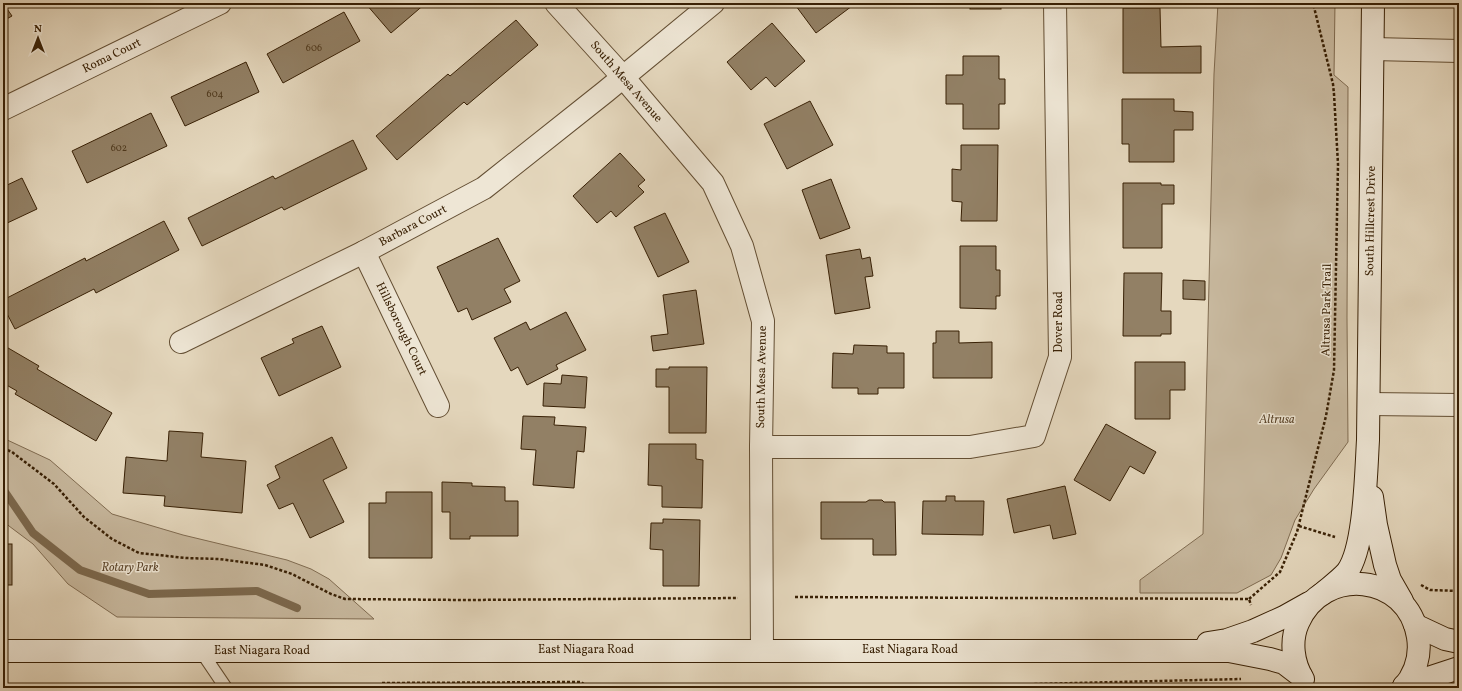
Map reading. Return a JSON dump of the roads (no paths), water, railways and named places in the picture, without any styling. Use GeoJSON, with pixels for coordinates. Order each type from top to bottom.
{"type":"FeatureCollection","features":[{"type":"Feature","properties":{"kind":"street","name":"Roma Court"},"geometry":{"type":"LineString","coordinates":[[3,109],[220,3]]}},
{"type":"Feature","properties":{"kind":"street","name":"South Mesa Avenue"},"geometry":{"type":"LineString","coordinates":[[556,3],[623,77],[713,183],[742,246],[763,321],[761,447],[762,650]]}},
{"type":"Feature","properties":{"kind":"street","name":"Barbara Court"},"geometry":{"type":"LineString","coordinates":[[181,342],[364,252],[484,188],[713,3]]}},
{"type":"Feature","properties":{"kind":"street","name":"Dover Road"},"geometry":{"type":"LineString","coordinates":[[761,447],[970,447],[1034,436],[1060,357],[1055,3]]}},
{"type":"Feature","properties":{"kind":"street","name":"South Hillcrest Drive"},"geometry":{"type":"LineString","coordinates":[[1317,598],[1338,581],[1348,570],[1356,551],[1363,512],[1369,404],[1373,3]]}},
{"type":"Feature","properties":{"kind":"street"},"geometry":{"type":"LineString","coordinates":[[1373,49],[1459,51]]}},
{"type":"Feature","properties":{"kind":"street","name":"Hillsborough Court"},"geometry":{"type":"LineString","coordinates":[[364,252],[438,406]]}},
{"type":"Feature","properties":{"kind":"street"},"geometry":{"type":"LineString","coordinates":[[1369,404],[1459,405]]}},
{"type":"Feature","properties":{"kind":"street","name":"South Hillcrest Drive"},"geometry":{"type":"LineString","coordinates":[[1368,440],[1373,510],[1388,573],[1411,616],[1419,639],[1419,653],[1415,668],[1404,687]]}},
{"type":"Feature","properties":{"kind":"street"},"geometry":{"type":"LineString","coordinates":[[1305,682],[1294,657],[1294,637],[1300,618],[1317,598],[1328,590],[1343,585],[1367,584],[1375,586],[1396,597],[1411,616],[1445,639],[1459,642]]}},
{"type":"Feature","properties":{"kind":"street","name":"East Niagara Road"},"geometry":{"type":"LineString","coordinates":[[1169,651],[1241,636],[1280,619],[1317,598]]}},
{"type":"Feature","properties":{"kind":"street","name":"East Niagara Road"},"geometry":{"type":"LineString","coordinates":[[3,650],[1229,651],[1256,656],[1284,664],[1305,682]]}},
{"type":"Feature","properties":{"kind":"street"},"geometry":{"type":"LineString","coordinates":[[1404,687],[1459,668]]}},
{"type":"Feature","properties":{"kind":"lane"},"geometry":{"type":"LineString","coordinates":[[202,651],[226,688]]}},
{"type":"Feature","properties":{"kind":"waterway"},"geometry":{"type":"LineString","coordinates":[[3,489],[33,533],[80,570],[149,594],[257,591],[297,608]]}},
{"type":"Feature","properties":{"kind":"park label","name":"Altrusa"},"geometry":{"type":"Point","coordinates":[1277,420]}},
{"type":"Feature","properties":{"kind":"park label","name":"Rotary Park"},"geometry":{"type":"Point","coordinates":[130,568]}}]}
